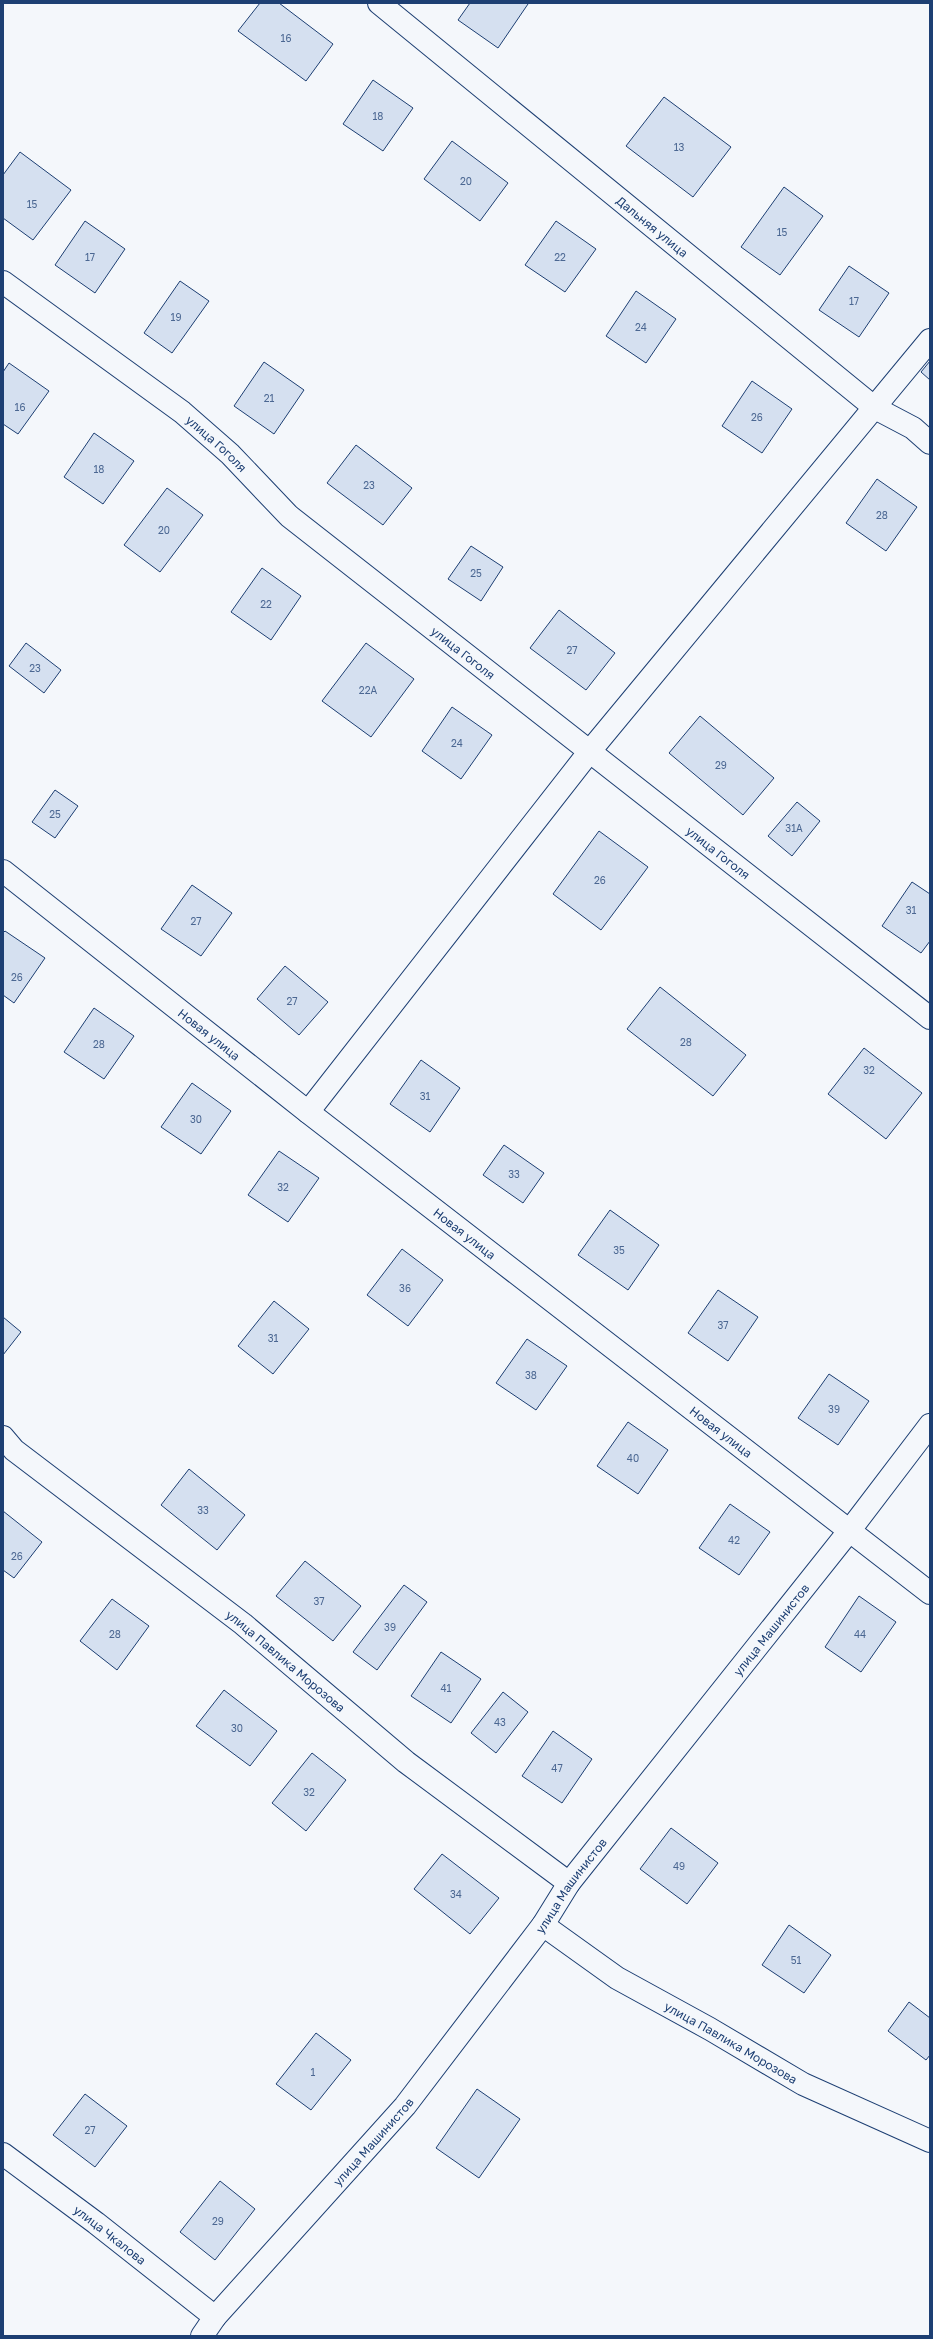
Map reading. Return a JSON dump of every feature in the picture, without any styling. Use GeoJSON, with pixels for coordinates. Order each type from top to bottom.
{"type":"FeatureCollection","features":[{"type":"Feature","properties":{"kind":"street","name":"Дальняя улица"},"geometry":{"type":"LineString","coordinates":[[379,3],[875,408],[913,428],[930,444]]}},
{"type":"Feature","properties":{"kind":"street","name":"улица Гоголя"},"geometry":{"type":"LineString","coordinates":[[3,282],[182,412],[230,454],[289,516],[930,1018]]}},
{"type":"Feature","properties":{"kind":"street"},"geometry":{"type":"LineString","coordinates":[[308,1112],[590,751],[930,340]]}},
{"type":"Feature","properties":{"kind":"street","name":"Новая улица"},"geometry":{"type":"LineString","coordinates":[[3,871],[308,1112],[930,1593]]}},
{"type":"Feature","properties":{"kind":"street","name":"улица Машинистов"},"geometry":{"type":"LineString","coordinates":[[202,2336],[215,2317],[405,2106],[543,1925],[569,1883],[850,1530],[930,1425]]}},
{"type":"Feature","properties":{"kind":"street","name":"улица Павлика Морозова"},"geometry":{"type":"LineString","coordinates":[[3,1437],[14,1450],[243,1624],[406,1762],[569,1883]]}},
{"type":"Feature","properties":{"kind":"street","name":"улица Павлика Морозова"},"geometry":{"type":"LineString","coordinates":[[543,1925],[618,1978],[710,2029],[803,2084],[930,2141]]}},
{"type":"Feature","properties":{"kind":"street","name":"улица Чкалова"},"geometry":{"type":"LineString","coordinates":[[3,2154],[96,2223],[215,2317]]}},
{"type":"Feature","properties":{"kind":"building"},"geometry":{"type":"Polygon","coordinates":[[[260,3],[279,3],[333,44],[306,81],[238,31],[260,3]]]}},
{"type":"Feature","properties":{"kind":"building"},"geometry":{"type":"Polygon","coordinates":[[[470,3],[528,4],[498,48],[458,20],[470,3]]]}},
{"type":"Feature","properties":{"kind":"building"},"geometry":{"type":"Polygon","coordinates":[[[373,80],[413,108],[383,151],[343,124],[373,80]]]}},
{"type":"Feature","properties":{"kind":"building"},"geometry":{"type":"Polygon","coordinates":[[[664,97],[731,147],[693,197],[626,146],[664,97]]]}},
{"type":"Feature","properties":{"kind":"building"},"geometry":{"type":"Polygon","coordinates":[[[452,141],[508,183],[480,221],[424,179],[452,141]]]}},
{"type":"Feature","properties":{"kind":"building"},"geometry":{"type":"Polygon","coordinates":[[[20,152],[71,190],[33,240],[3,218],[3,175],[20,152]]]}},
{"type":"Feature","properties":{"kind":"building"},"geometry":{"type":"Polygon","coordinates":[[[784,187],[823,216],[780,275],[741,247],[784,187]]]}},
{"type":"Feature","properties":{"kind":"building"},"geometry":{"type":"Polygon","coordinates":[[[85,221],[125,249],[95,293],[55,265],[85,221]]]}},
{"type":"Feature","properties":{"kind":"building"},"geometry":{"type":"Polygon","coordinates":[[[556,221],[596,249],[565,292],[525,265],[556,221]]]}},
{"type":"Feature","properties":{"kind":"building"},"geometry":{"type":"Polygon","coordinates":[[[849,266],[889,293],[859,337],[819,310],[849,266]]]}},
{"type":"Feature","properties":{"kind":"building"},"geometry":{"type":"Polygon","coordinates":[[[180,281],[209,301],[172,353],[144,333],[180,281]]]}},
{"type":"Feature","properties":{"kind":"building"},"geometry":{"type":"Polygon","coordinates":[[[636,291],[676,319],[646,363],[606,336],[636,291]]]}},
{"type":"Feature","properties":{"kind":"building"},"geometry":{"type":"Polygon","coordinates":[[[930,361],[930,380],[921,372],[930,361]]]}},
{"type":"Feature","properties":{"kind":"building"},"geometry":{"type":"Polygon","coordinates":[[[264,362],[304,390],[274,434],[234,406],[264,362]]]}},
{"type":"Feature","properties":{"kind":"building"},"geometry":{"type":"Polygon","coordinates":[[[9,363],[49,391],[18,434],[3,424],[3,372],[9,363]]]}},
{"type":"Feature","properties":{"kind":"building"},"geometry":{"type":"Polygon","coordinates":[[[752,381],[792,409],[762,453],[722,426],[752,381]]]}},
{"type":"Feature","properties":{"kind":"building"},"geometry":{"type":"Polygon","coordinates":[[[94,433],[134,461],[103,504],[64,477],[94,433]]]}},
{"type":"Feature","properties":{"kind":"building"},"geometry":{"type":"Polygon","coordinates":[[[356,445],[412,488],[383,525],[327,483],[356,445]]]}},
{"type":"Feature","properties":{"kind":"building"},"geometry":{"type":"Polygon","coordinates":[[[877,479],[917,507],[886,551],[846,523],[877,479]]]}},
{"type":"Feature","properties":{"kind":"building"},"geometry":{"type":"Polygon","coordinates":[[[167,488],[203,515],[160,572],[124,545],[167,488]]]}},
{"type":"Feature","properties":{"kind":"building"},"geometry":{"type":"Polygon","coordinates":[[[471,546],[503,567],[481,601],[448,579],[471,546]]]}},
{"type":"Feature","properties":{"kind":"building"},"geometry":{"type":"Polygon","coordinates":[[[262,568],[301,596],[271,640],[231,612],[262,568]]]}},
{"type":"Feature","properties":{"kind":"building"},"geometry":{"type":"Polygon","coordinates":[[[559,610],[615,653],[586,690],[530,648],[559,610]]]}},
{"type":"Feature","properties":{"kind":"building"},"geometry":{"type":"Polygon","coordinates":[[[26,643],[61,670],[44,693],[9,666],[26,643]]]}},
{"type":"Feature","properties":{"kind":"building"},"geometry":{"type":"Polygon","coordinates":[[[366,643],[414,679],[371,737],[322,701],[366,643]]]}},
{"type":"Feature","properties":{"kind":"building"},"geometry":{"type":"Polygon","coordinates":[[[452,707],[492,735],[461,779],[422,751],[452,707]]]}},
{"type":"Feature","properties":{"kind":"building"},"geometry":{"type":"Polygon","coordinates":[[[700,716],[774,778],[743,815],[669,753],[700,716]]]}},
{"type":"Feature","properties":{"kind":"building"},"geometry":{"type":"Polygon","coordinates":[[[55,790],[78,806],[55,838],[32,822],[55,790]]]}},
{"type":"Feature","properties":{"kind":"building"},"geometry":{"type":"Polygon","coordinates":[[[797,802],[820,821],[792,856],[768,836],[797,802]]]}},
{"type":"Feature","properties":{"kind":"building"},"geometry":{"type":"Polygon","coordinates":[[[599,831],[648,867],[601,930],[553,894],[599,831]]]}},
{"type":"Feature","properties":{"kind":"building"},"geometry":{"type":"Polygon","coordinates":[[[912,882],[930,894],[930,941],[921,953],[882,926],[912,882]]]}},
{"type":"Feature","properties":{"kind":"building"},"geometry":{"type":"Polygon","coordinates":[[[192,885],[232,913],[201,956],[161,929],[192,885]]]}},
{"type":"Feature","properties":{"kind":"building"},"geometry":{"type":"Polygon","coordinates":[[[5,931],[45,958],[14,1003],[3,995],[3,933],[5,931]]]}},
{"type":"Feature","properties":{"kind":"building"},"geometry":{"type":"Polygon","coordinates":[[[285,966],[328,1002],[299,1035],[257,999],[285,966]]]}},
{"type":"Feature","properties":{"kind":"building"},"geometry":{"type":"Polygon","coordinates":[[[660,987],[746,1055],[713,1096],[627,1029],[660,987]]]}},
{"type":"Feature","properties":{"kind":"building"},"geometry":{"type":"Polygon","coordinates":[[[94,1008],[134,1036],[104,1079],[64,1052],[94,1008]]]}},
{"type":"Feature","properties":{"kind":"building"},"geometry":{"type":"Polygon","coordinates":[[[864,1048],[922,1093],[886,1139],[828,1094],[864,1048]]]}},
{"type":"Feature","properties":{"kind":"building"},"geometry":{"type":"Polygon","coordinates":[[[421,1060],[460,1088],[430,1132],[390,1104],[421,1060]]]}},
{"type":"Feature","properties":{"kind":"building"},"geometry":{"type":"Polygon","coordinates":[[[192,1083],[231,1111],[201,1154],[161,1127],[192,1083]]]}},
{"type":"Feature","properties":{"kind":"building"},"geometry":{"type":"Polygon","coordinates":[[[504,1145],[544,1173],[523,1203],[483,1175],[504,1145]]]}},
{"type":"Feature","properties":{"kind":"building"},"geometry":{"type":"Polygon","coordinates":[[[279,1151],[319,1178],[288,1222],[248,1195],[279,1151]]]}},
{"type":"Feature","properties":{"kind":"building"},"geometry":{"type":"Polygon","coordinates":[[[610,1210],[659,1245],[628,1290],[578,1255],[610,1210]]]}},
{"type":"Feature","properties":{"kind":"building"},"geometry":{"type":"Polygon","coordinates":[[[402,1249],[443,1280],[408,1326],[367,1295],[402,1249]]]}},
{"type":"Feature","properties":{"kind":"building"},"geometry":{"type":"Polygon","coordinates":[[[718,1290],[758,1317],[728,1361],[688,1333],[718,1290]]]}},
{"type":"Feature","properties":{"kind":"building"},"geometry":{"type":"Polygon","coordinates":[[[274,1301],[309,1329],[273,1374],[238,1346],[274,1301]]]}},
{"type":"Feature","properties":{"kind":"building"},"geometry":{"type":"Polygon","coordinates":[[[3,1317],[21,1332],[3,1355],[3,1317]]]}},
{"type":"Feature","properties":{"kind":"building"},"geometry":{"type":"Polygon","coordinates":[[[527,1339],[567,1366],[536,1410],[496,1383],[527,1339]]]}},
{"type":"Feature","properties":{"kind":"building"},"geometry":{"type":"Polygon","coordinates":[[[829,1374],[869,1401],[838,1445],[798,1418],[829,1374]]]}},
{"type":"Feature","properties":{"kind":"building"},"geometry":{"type":"Polygon","coordinates":[[[628,1422],[668,1450],[638,1494],[597,1466],[628,1422]]]}},
{"type":"Feature","properties":{"kind":"building"},"geometry":{"type":"Polygon","coordinates":[[[189,1469],[245,1515],[217,1550],[161,1505],[189,1469]]]}},
{"type":"Feature","properties":{"kind":"building"},"geometry":{"type":"Polygon","coordinates":[[[730,1504],[770,1532],[739,1575],[699,1548],[730,1504]]]}},
{"type":"Feature","properties":{"kind":"building"},"geometry":{"type":"Polygon","coordinates":[[[3,1511],[42,1542],[14,1578],[3,1570],[3,1511]]]}},
{"type":"Feature","properties":{"kind":"building"},"geometry":{"type":"Polygon","coordinates":[[[305,1561],[361,1606],[333,1641],[276,1596],[305,1561]]]}},
{"type":"Feature","properties":{"kind":"building"},"geometry":{"type":"Polygon","coordinates":[[[404,1585],[427,1602],[377,1670],[353,1652],[404,1585]]]}},
{"type":"Feature","properties":{"kind":"building"},"geometry":{"type":"Polygon","coordinates":[[[859,1596],[896,1622],[861,1672],[825,1647],[859,1596]]]}},
{"type":"Feature","properties":{"kind":"building"},"geometry":{"type":"Polygon","coordinates":[[[112,1599],[149,1626],[117,1670],[80,1641],[112,1599]]]}},
{"type":"Feature","properties":{"kind":"building"},"geometry":{"type":"Polygon","coordinates":[[[441,1652],[481,1679],[451,1723],[411,1696],[441,1652]]]}},
{"type":"Feature","properties":{"kind":"building"},"geometry":{"type":"Polygon","coordinates":[[[224,1690],[277,1731],[250,1766],[196,1726],[224,1690]]]}},
{"type":"Feature","properties":{"kind":"building"},"geometry":{"type":"Polygon","coordinates":[[[503,1692],[528,1712],[496,1753],[471,1733],[503,1692]]]}},
{"type":"Feature","properties":{"kind":"building"},"geometry":{"type":"Polygon","coordinates":[[[553,1731],[592,1759],[562,1803],[522,1776],[553,1731]]]}},
{"type":"Feature","properties":{"kind":"building"},"geometry":{"type":"Polygon","coordinates":[[[312,1753],[346,1780],[306,1831],[272,1803],[312,1753]]]}},
{"type":"Feature","properties":{"kind":"building"},"geometry":{"type":"Polygon","coordinates":[[[671,1828],[718,1863],[687,1904],[640,1869],[671,1828]]]}},
{"type":"Feature","properties":{"kind":"building"},"geometry":{"type":"Polygon","coordinates":[[[442,1854],[499,1898],[470,1934],[414,1889],[442,1854]]]}},
{"type":"Feature","properties":{"kind":"building"},"geometry":{"type":"Polygon","coordinates":[[[789,1925],[831,1955],[804,1993],[762,1965],[789,1925]]]}},
{"type":"Feature","properties":{"kind":"building"},"geometry":{"type":"Polygon","coordinates":[[[909,2002],[930,2018],[930,2055],[926,2060],[888,2031],[909,2002]]]}},
{"type":"Feature","properties":{"kind":"building"},"geometry":{"type":"Polygon","coordinates":[[[316,2033],[351,2060],[311,2110],[276,2084],[316,2033]]]}},
{"type":"Feature","properties":{"kind":"building"},"geometry":{"type":"Polygon","coordinates":[[[477,2089],[520,2119],[479,2178],[436,2148],[477,2089]]]}},
{"type":"Feature","properties":{"kind":"building"},"geometry":{"type":"Polygon","coordinates":[[[85,2094],[127,2126],[95,2167],[53,2135],[85,2094]]]}},
{"type":"Feature","properties":{"kind":"building"},"geometry":{"type":"Polygon","coordinates":[[[220,2181],[255,2209],[215,2260],[180,2232],[220,2181]]]}}]}
